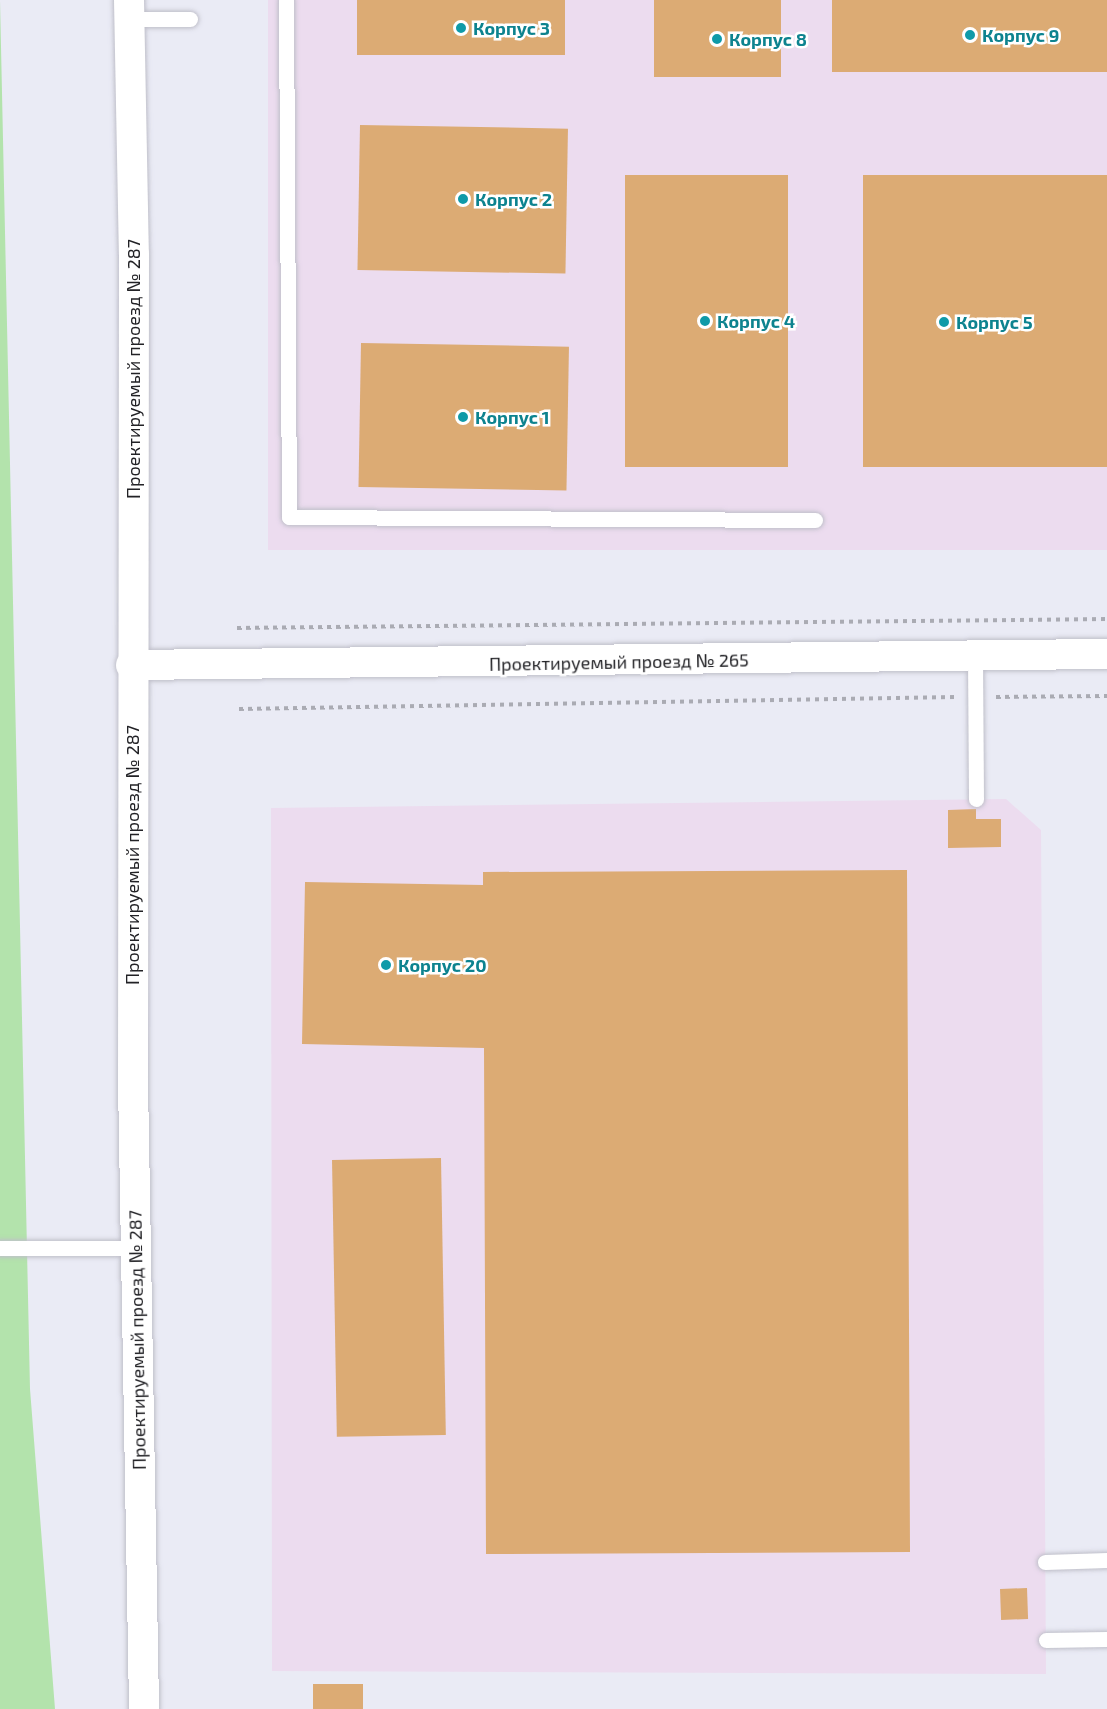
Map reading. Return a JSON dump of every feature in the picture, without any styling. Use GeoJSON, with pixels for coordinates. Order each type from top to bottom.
{"type":"FeatureCollection","features":[{"type":"Feature","properties":{"kind":"street","name":"Проектируемый проезд № 287"},"geometry":{"type":"LineString","coordinates":[[129,9],[136,1248],[144,1709]]}},
{"type":"Feature","properties":{"kind":"street","name":"Проектируемый проезд № 265"},"geometry":{"type":"LineString","coordinates":[[131,665],[1107,654]]}},
{"type":"Feature","properties":{"kind":"street"},"geometry":{"type":"LineString","coordinates":[[1107,654],[1107,663]]}},
{"type":"Feature","properties":{"kind":"lane"},"geometry":{"type":"LineString","coordinates":[[286,0],[289,517],[816,520]]}},
{"type":"Feature","properties":{"kind":"lane"},"geometry":{"type":"LineString","coordinates":[[129,9],[190,19]]}},
{"type":"Feature","properties":{"kind":"lane"},"geometry":{"type":"LineString","coordinates":[[975,656],[976,799]]}},
{"type":"Feature","properties":{"kind":"lane"},"geometry":{"type":"LineString","coordinates":[[0,1248],[136,1248]]}},
{"type":"Feature","properties":{"kind":"lane"},"geometry":{"type":"LineString","coordinates":[[1046,1562],[1107,1560]]}},
{"type":"Feature","properties":{"kind":"lane"},"geometry":{"type":"LineString","coordinates":[[1046,1640],[1107,1639]]}},
{"type":"Feature","properties":{"kind":"path"},"geometry":{"type":"LineString","coordinates":[[237,628],[1107,619]]}},
{"type":"Feature","properties":{"kind":"path"},"geometry":{"type":"LineString","coordinates":[[239,710],[1107,696]]}},
{"type":"Feature","properties":{"kind":"shaded area"},"geometry":{"type":"Polygon","coordinates":[[[268,0],[1107,0],[1107,550],[268,550],[268,0]]]}},
{"type":"Feature","properties":{"kind":"shaded area"},"geometry":{"type":"Polygon","coordinates":[[[1006,799],[1041,830],[1046,1674],[272,1671],[271,808],[1006,799]]]}},
{"type":"Feature","properties":{"kind":"green space"},"geometry":{"type":"Polygon","coordinates":[[[0,0],[30,1389],[55,1709],[0,1709],[0,0]]]}},
{"type":"Feature","properties":{"kind":"building","name":"Корпус 3"},"geometry":{"type":"Polygon","coordinates":[[[357,0],[565,0],[565,55],[357,55],[357,0]]]}},
{"type":"Feature","properties":{"kind":"building","name":"Корпус 8"},"geometry":{"type":"Polygon","coordinates":[[[654,0],[781,0],[781,77],[654,77],[654,0]]]}},
{"type":"Feature","properties":{"kind":"building","name":"Корпус 9"},"geometry":{"type":"Polygon","coordinates":[[[832,0],[1107,0],[1107,72],[832,72],[832,0]]]}},
{"type":"Feature","properties":{"kind":"building","name":"Корпус 2"},"geometry":{"type":"Polygon","coordinates":[[[360,125],[568,129],[565,274],[357,270],[360,125]]]}},
{"type":"Feature","properties":{"kind":"building","name":"Корпус 4"},"geometry":{"type":"Polygon","coordinates":[[[625,175],[788,175],[788,467],[625,467],[625,175]]]}},
{"type":"Feature","properties":{"kind":"building","name":"Корпус 5"},"geometry":{"type":"Polygon","coordinates":[[[863,175],[1107,175],[1107,467],[863,467],[863,175]]]}},
{"type":"Feature","properties":{"kind":"building","name":"Корпус 1"},"geometry":{"type":"Polygon","coordinates":[[[361,343],[569,347],[566,491],[358,487],[361,343]]]}},
{"type":"Feature","properties":{"kind":"building"},"geometry":{"type":"Polygon","coordinates":[[[976,809],[976,819],[1001,819],[1001,847],[948,848],[948,810],[976,809]]]}},
{"type":"Feature","properties":{"kind":"building"},"geometry":{"type":"Polygon","coordinates":[[[907,870],[910,1552],[486,1554],[484,1048],[302,1044],[305,882],[483,885],[483,872],[907,870]]]}},
{"type":"Feature","properties":{"kind":"building"},"geometry":{"type":"Polygon","coordinates":[[[441,1158],[446,1435],[337,1437],[332,1160],[441,1158]]]}},
{"type":"Feature","properties":{"kind":"building"},"geometry":{"type":"Polygon","coordinates":[[[1027,1588],[1028,1619],[1001,1620],[1000,1589],[1027,1588]]]}},
{"type":"Feature","properties":{"kind":"building"},"geometry":{"type":"Polygon","coordinates":[[[313,1684],[363,1684],[363,1709],[313,1709],[313,1684]]]}},
{"type":"Feature","properties":{"kind":"place","name":"Корпус 3"},"geometry":{"type":"Point","coordinates":[461,28]}},
{"type":"Feature","properties":{"kind":"place","name":"Корпус 9"},"geometry":{"type":"Point","coordinates":[970,35]}},
{"type":"Feature","properties":{"kind":"place","name":"Корпус 8"},"geometry":{"type":"Point","coordinates":[717,39]}},
{"type":"Feature","properties":{"kind":"place","name":"Корпус 2"},"geometry":{"type":"Point","coordinates":[463,199]}},
{"type":"Feature","properties":{"kind":"place","name":"Корпус 4"},"geometry":{"type":"Point","coordinates":[705,321]}},
{"type":"Feature","properties":{"kind":"place","name":"Корпус 5"},"geometry":{"type":"Point","coordinates":[944,322]}},
{"type":"Feature","properties":{"kind":"place","name":"Корпус 1"},"geometry":{"type":"Point","coordinates":[463,417]}},
{"type":"Feature","properties":{"kind":"place","name":"Корпус 20"},"geometry":{"type":"Point","coordinates":[386,965]}}]}
